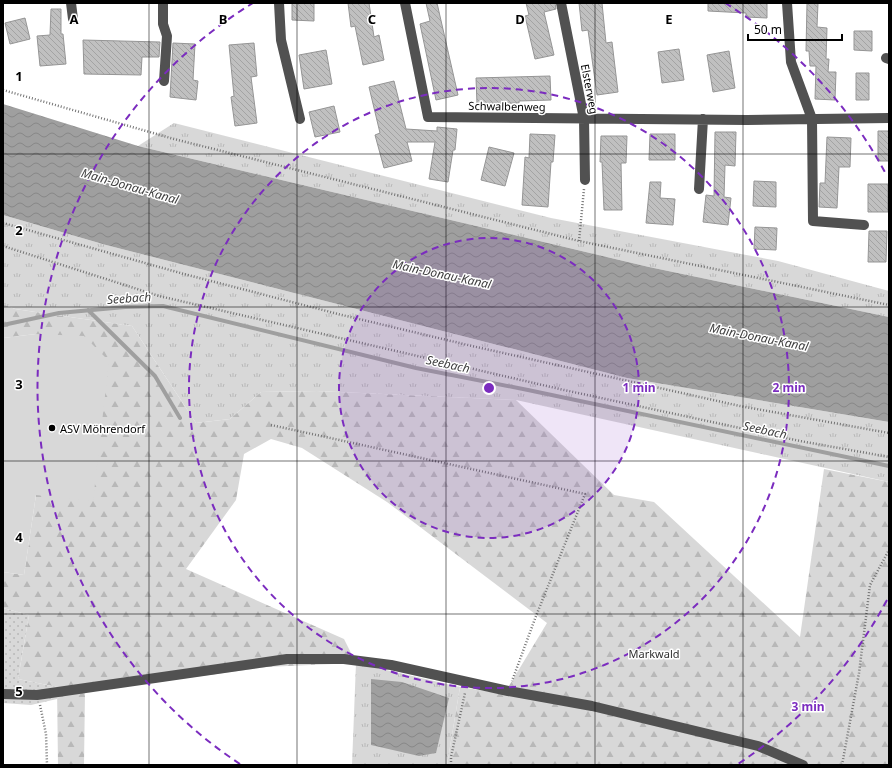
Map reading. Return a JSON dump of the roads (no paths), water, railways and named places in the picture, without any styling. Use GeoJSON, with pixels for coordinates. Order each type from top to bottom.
{"type":"FeatureCollection","features":[{"type":"Feature","properties":{"kind":"street"},"geometry":{"type":"LineString","coordinates":[[71,3],[73,19]]}},
{"type":"Feature","properties":{"kind":"street"},"geometry":{"type":"LineString","coordinates":[[163,3],[163,24],[167,36],[164,81]]}},
{"type":"Feature","properties":{"kind":"street"},"geometry":{"type":"LineString","coordinates":[[279,3],[281,40],[300,119]]}},
{"type":"Feature","properties":{"kind":"street","name":"Schwalbenweg"},"geometry":{"type":"LineString","coordinates":[[405,3],[428,117],[703,120],[889,118]]}},
{"type":"Feature","properties":{"kind":"street","name":"Elsterweg"},"geometry":{"type":"LineString","coordinates":[[561,3],[584,119],[584,180]]}},
{"type":"Feature","properties":{"kind":"street"},"geometry":{"type":"LineString","coordinates":[[787,3],[791,62],[812,119],[813,221],[864,225]]}},
{"type":"Feature","properties":{"kind":"street"},"geometry":{"type":"LineString","coordinates":[[699,189],[703,120]]}},
{"type":"Feature","properties":{"kind":"street"},"geometry":{"type":"LineString","coordinates":[[3,694],[37,695],[287,659],[344,659],[390,665],[508,692],[592,706],[758,746],[803,765]]}},
{"type":"Feature","properties":{"kind":"water","name":"Main-Donau-Kanal"},"geometry":{"type":"Polygon","coordinates":[[[3,104],[138,146],[649,267],[889,317],[889,422],[627,378],[106,245],[3,215],[3,104]]]}},
{"type":"Feature","properties":{"kind":"water"},"geometry":{"type":"Polygon","coordinates":[[[371,679],[402,682],[449,698],[436,753],[419,756],[371,745],[371,679]]]}},
{"type":"Feature","properties":{"kind":"waterway","name":"Seebach"},"geometry":{"type":"LineString","coordinates":[[3,325],[59,313],[125,307],[163,306],[416,368],[889,466]]}},
{"type":"Feature","properties":{"kind":"waterway"},"geometry":{"type":"LineString","coordinates":[[88,310],[155,376],[180,418]]}},
{"type":"Feature","properties":{"kind":"place","name":"ASV Möhrendorf"},"geometry":{"type":"Point","coordinates":[52,428]}},
{"type":"Feature","properties":{"kind":"park label","name":"Markwald"},"geometry":{"type":"Point","coordinates":[654,653]}}]}
